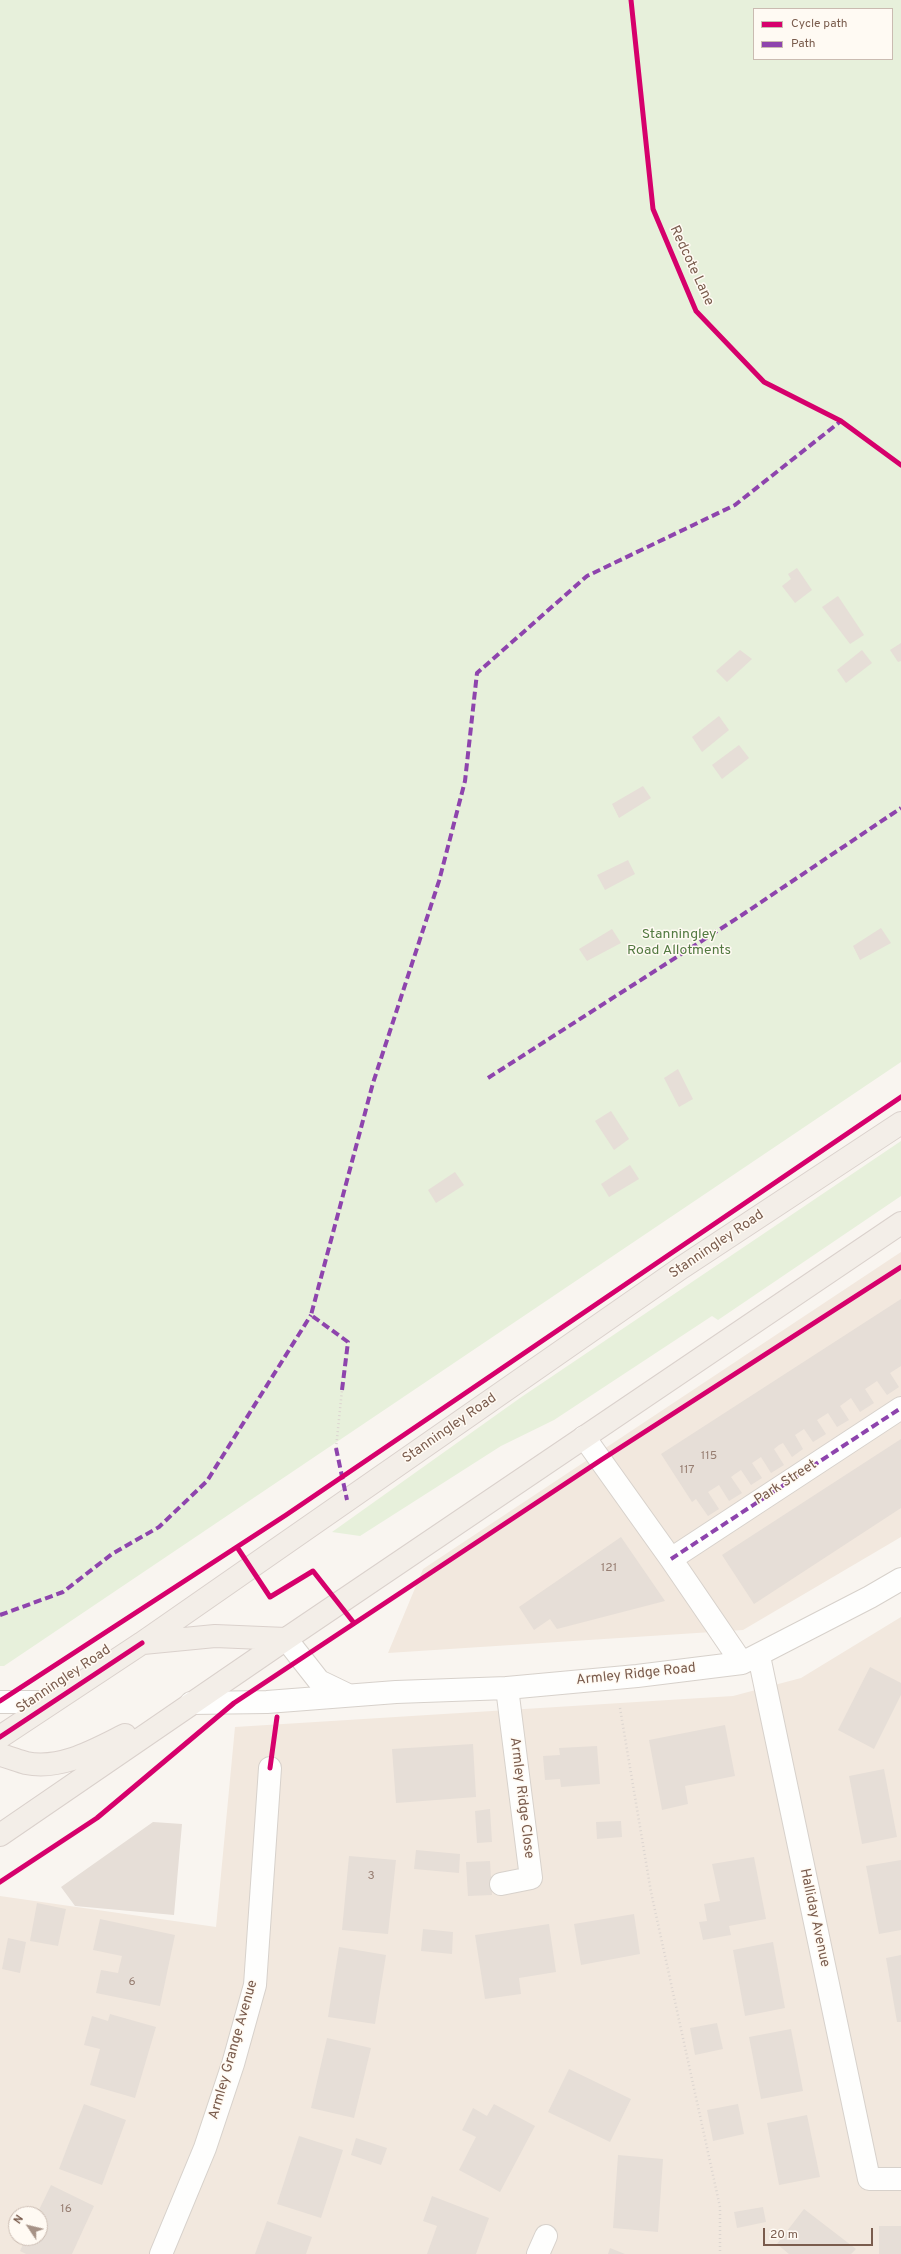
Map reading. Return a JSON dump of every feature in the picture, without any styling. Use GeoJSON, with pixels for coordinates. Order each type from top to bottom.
{"type":"FeatureCollection","features":[{"type":"Feature","properties":{"kind":"main road","name":"Stanningley Road"},"geometry":{"type":"LineString","coordinates":[[0,1737],[142,1643],[681,1268],[901,1123]]}},
{"type":"Feature","properties":{"kind":"main road"},"geometry":{"type":"LineString","coordinates":[[0,1835],[191,1703],[901,1223]]}},
{"type":"Feature","properties":{"kind":"main road"},"geometry":{"type":"LineString","coordinates":[[142,1643],[215,1636],[286,1639]]}},
{"type":"Feature","properties":{"kind":"main road"},"geometry":{"type":"LineString","coordinates":[[0,1754],[26,1763],[44,1765],[81,1757],[191,1703]]}},
{"type":"Feature","properties":{"kind":"street","name":"Park Street"},"geometry":{"type":"LineString","coordinates":[[671,1558],[901,1408]]}},
{"type":"Feature","properties":{"kind":"street"},"geometry":{"type":"LineString","coordinates":[[584,1437],[671,1558],[751,1660]]}},
{"type":"Feature","properties":{"kind":"street","name":"Armley Ridge Road"},"geometry":{"type":"LineString","coordinates":[[191,1703],[267,1702],[507,1688],[615,1678],[751,1660],[901,1579]]}},
{"type":"Feature","properties":{"kind":"street","name":"Armley Ridge Road"},"geometry":{"type":"LineString","coordinates":[[286,1639],[319,1681],[350,1696]]}},
{"type":"Feature","properties":{"kind":"street","name":"Halliday Avenue"},"geometry":{"type":"LineString","coordinates":[[751,1660],[869,2179],[901,2179]]}},
{"type":"Feature","properties":{"kind":"street","name":"Armley Ridge Close"},"geometry":{"type":"LineString","coordinates":[[501,1884],[531,1878],[507,1688]]}},
{"type":"Feature","properties":{"kind":"street"},"geometry":{"type":"LineString","coordinates":[[0,1702],[52,1702]]}},
{"type":"Feature","properties":{"kind":"street","name":"Armley Grange Avenue"},"geometry":{"type":"LineString","coordinates":[[161,2254],[205,2148],[233,2064],[255,1985],[270,1768]]}},
{"type":"Feature","properties":{"kind":"path"},"geometry":{"type":"LineString","coordinates":[[336,1448],[342,1390]]}},
{"type":"Feature","properties":{"kind":"path"},"geometry":{"type":"LineString","coordinates":[[615,1678],[651,1892],[720,2207],[720,2254]]}},
{"type":"Feature","properties":{"kind":"shaded area"},"geometry":{"type":"Polygon","coordinates":[[[901,1252],[901,1537],[743,1630],[388,1653],[423,1569],[901,1252]]]}},
{"type":"Feature","properties":{"kind":"shaded area"},"geometry":{"type":"Polygon","coordinates":[[[901,1617],[901,2254],[0,2254],[0,1896],[216,1927],[235,1727],[733,1696],[801,1678],[901,1617]]]}},
{"type":"Feature","properties":{"kind":"green space","name":"Stanningley Road Allotments"},"geometry":{"type":"Polygon","coordinates":[[[0,0],[901,0],[901,1062],[4,1666],[0,1666],[0,0]]]}},
{"type":"Feature","properties":{"kind":"green space"},"geometry":{"type":"Polygon","coordinates":[[[901,1141],[901,1196],[718,1320],[712,1316],[554,1420],[501,1446],[360,1536],[332,1532],[520,1398],[901,1141]]]}},
{"type":"Feature","properties":{"kind":"building"},"geometry":{"type":"Polygon","coordinates":[[[797,568],[812,590],[795,603],[782,586],[791,579],[788,574],[797,568]]]}},
{"type":"Feature","properties":{"kind":"building"},"geometry":{"type":"Polygon","coordinates":[[[838,596],[864,635],[850,644],[822,607],[838,596]]]}},
{"type":"Feature","properties":{"kind":"building"},"geometry":{"type":"Polygon","coordinates":[[[901,643],[901,661],[898,662],[890,650],[901,643]]]}},
{"type":"Feature","properties":{"kind":"building"},"geometry":{"type":"Polygon","coordinates":[[[740,650],[752,659],[727,682],[716,671],[740,650]]]}},
{"type":"Feature","properties":{"kind":"building"},"geometry":{"type":"Polygon","coordinates":[[[862,650],[872,663],[846,683],[837,670],[862,650]]]}},
{"type":"Feature","properties":{"kind":"building"},"geometry":{"type":"Polygon","coordinates":[[[719,716],[729,730],[702,752],[692,737],[719,716]]]}},
{"type":"Feature","properties":{"kind":"building"},"geometry":{"type":"Polygon","coordinates":[[[739,745],[749,758],[722,779],[712,765],[739,745]]]}},
{"type":"Feature","properties":{"kind":"building"},"geometry":{"type":"Polygon","coordinates":[[[643,786],[651,798],[619,818],[612,804],[643,786]]]}},
{"type":"Feature","properties":{"kind":"building"},"geometry":{"type":"Polygon","coordinates":[[[628,860],[635,874],[605,890],[597,875],[628,860]]]}},
{"type":"Feature","properties":{"kind":"building"},"geometry":{"type":"Polygon","coordinates":[[[881,928],[891,943],[860,960],[853,946],[881,928]]]}},
{"type":"Feature","properties":{"kind":"building"},"geometry":{"type":"Polygon","coordinates":[[[612,929],[621,943],[587,961],[579,949],[612,929]]]}},
{"type":"Feature","properties":{"kind":"building"},"geometry":{"type":"Polygon","coordinates":[[[678,1069],[693,1099],[679,1107],[664,1078],[678,1069]]]}},
{"type":"Feature","properties":{"kind":"building"},"geometry":{"type":"Polygon","coordinates":[[[611,1111],[629,1139],[614,1150],[595,1121],[611,1111]]]}},
{"type":"Feature","properties":{"kind":"building"},"geometry":{"type":"Polygon","coordinates":[[[630,1165],[639,1179],[609,1197],[601,1184],[630,1165]]]}},
{"type":"Feature","properties":{"kind":"building"},"geometry":{"type":"Polygon","coordinates":[[[455,1172],[464,1185],[436,1203],[428,1190],[455,1172]]]}},
{"type":"Feature","properties":{"kind":"building"},"geometry":{"type":"Polygon","coordinates":[[[901,1299],[901,1366],[890,1373],[899,1387],[887,1395],[877,1381],[865,1389],[874,1403],[860,1412],[851,1398],[840,1406],[849,1420],[837,1427],[828,1413],[817,1420],[826,1434],[813,1442],[804,1429],[795,1435],[803,1449],[792,1457],[783,1443],[779,1445],[774,1449],[784,1465],[771,1473],[761,1457],[752,1463],[762,1478],[751,1485],[741,1470],[735,1474],[731,1477],[742,1493],[729,1501],[719,1485],[708,1492],[719,1509],[708,1516],[696,1499],[692,1502],[661,1454],[901,1299]]]}},
{"type":"Feature","properties":{"kind":"building"},"geometry":{"type":"Polygon","coordinates":[[[901,1439],[901,1508],[754,1604],[722,1555],[901,1439]]]}},
{"type":"Feature","properties":{"kind":"building"},"geometry":{"type":"Polygon","coordinates":[[[621,1537],[665,1601],[557,1629],[550,1619],[534,1630],[519,1607],[621,1537]]]}},
{"type":"Feature","properties":{"kind":"building"},"geometry":{"type":"Polygon","coordinates":[[[870,1667],[901,1683],[901,1695],[874,1749],[838,1730],[870,1667]]]}},
{"type":"Feature","properties":{"kind":"building"},"geometry":{"type":"Polygon","coordinates":[[[725,1725],[735,1776],[685,1786],[688,1804],[662,1810],[649,1740],[725,1725]]]}},
{"type":"Feature","properties":{"kind":"building"},"geometry":{"type":"Polygon","coordinates":[[[473,1744],[476,1797],[396,1803],[392,1749],[473,1744]]]}},
{"type":"Feature","properties":{"kind":"building"},"geometry":{"type":"Polygon","coordinates":[[[597,1746],[600,1784],[561,1787],[560,1779],[545,1780],[543,1756],[560,1755],[559,1748],[597,1746]]]}},
{"type":"Feature","properties":{"kind":"building"},"geometry":{"type":"Polygon","coordinates":[[[884,1769],[897,1837],[862,1844],[849,1776],[884,1769]]]}},
{"type":"Feature","properties":{"kind":"building"},"geometry":{"type":"Polygon","coordinates":[[[490,1809],[492,1842],[477,1843],[475,1811],[490,1809]]]}},
{"type":"Feature","properties":{"kind":"building"},"geometry":{"type":"Polygon","coordinates":[[[621,1821],[622,1837],[597,1839],[596,1822],[621,1821]]]}},
{"type":"Feature","properties":{"kind":"building"},"geometry":{"type":"Polygon","coordinates":[[[153,1822],[182,1824],[174,1915],[75,1906],[61,1887],[153,1822]]]}},
{"type":"Feature","properties":{"kind":"building"},"geometry":{"type":"Polygon","coordinates":[[[416,1850],[460,1854],[459,1873],[414,1869],[416,1850]]]}},
{"type":"Feature","properties":{"kind":"building"},"geometry":{"type":"Polygon","coordinates":[[[349,1856],[396,1860],[388,1934],[342,1930],[349,1856]]]}},
{"type":"Feature","properties":{"kind":"building"},"geometry":{"type":"Polygon","coordinates":[[[754,1857],[766,1919],[729,1926],[731,1935],[703,1940],[699,1922],[707,1921],[704,1904],[720,1901],[712,1864],[754,1857]]]}},
{"type":"Feature","properties":{"kind":"building"},"geometry":{"type":"Polygon","coordinates":[[[901,1860],[901,1930],[879,1934],[866,1866],[901,1860]]]}},
{"type":"Feature","properties":{"kind":"building"},"geometry":{"type":"Polygon","coordinates":[[[490,1861],[492,1895],[468,1896],[466,1862],[490,1861]]]}},
{"type":"Feature","properties":{"kind":"building"},"geometry":{"type":"Polygon","coordinates":[[[37,1903],[66,1909],[58,1946],[30,1941],[37,1903]]]}},
{"type":"Feature","properties":{"kind":"building"},"geometry":{"type":"Polygon","coordinates":[[[634,1914],[640,1954],[581,1965],[574,1924],[634,1914]]]}},
{"type":"Feature","properties":{"kind":"building"},"geometry":{"type":"Polygon","coordinates":[[[100,1919],[175,1935],[160,2006],[96,1993],[101,1970],[118,1973],[122,1956],[93,1950],[100,1919]]]}},
{"type":"Feature","properties":{"kind":"building"},"geometry":{"type":"Polygon","coordinates":[[[549,1924],[556,1972],[519,1978],[521,1994],[485,1999],[475,1935],[549,1924]]]}},
{"type":"Feature","properties":{"kind":"building"},"geometry":{"type":"Polygon","coordinates":[[[423,1929],[453,1932],[452,1954],[421,1951],[423,1929]]]}},
{"type":"Feature","properties":{"kind":"building"},"geometry":{"type":"Polygon","coordinates":[[[8,1938],[26,1942],[20,1973],[2,1969],[8,1938]]]}},
{"type":"Feature","properties":{"kind":"building"},"geometry":{"type":"Polygon","coordinates":[[[773,1942],[785,2008],[745,2016],[733,1950],[773,1942]]]}},
{"type":"Feature","properties":{"kind":"building"},"geometry":{"type":"Polygon","coordinates":[[[339,1947],[386,1955],[375,2024],[328,2017],[339,1947]]]}},
{"type":"Feature","properties":{"kind":"building"},"geometry":{"type":"Polygon","coordinates":[[[901,1955],[901,2022],[897,2022],[886,1958],[901,1955]]]}},
{"type":"Feature","properties":{"kind":"building"},"geometry":{"type":"Polygon","coordinates":[[[110,2014],[156,2027],[135,2098],[90,2085],[100,2049],[84,2045],[92,2016],[108,2021],[110,2014]]]}},
{"type":"Feature","properties":{"kind":"building"},"geometry":{"type":"Polygon","coordinates":[[[717,2023],[723,2049],[695,2055],[690,2028],[717,2023]]]}},
{"type":"Feature","properties":{"kind":"building"},"geometry":{"type":"Polygon","coordinates":[[[791,2029],[803,2091],[761,2099],[749,2037],[791,2029]]]}},
{"type":"Feature","properties":{"kind":"building"},"geometry":{"type":"Polygon","coordinates":[[[327,2038],[371,2048],[354,2118],[311,2108],[327,2038]]]}},
{"type":"Feature","properties":{"kind":"building"},"geometry":{"type":"Polygon","coordinates":[[[569,2069],[631,2099],[610,2142],[548,2112],[569,2069]]]}},
{"type":"Feature","properties":{"kind":"building"},"geometry":{"type":"Polygon","coordinates":[[[84,2104],[126,2120],[102,2185],[59,2169],[84,2104]]]}},
{"type":"Feature","properties":{"kind":"building"},"geometry":{"type":"Polygon","coordinates":[[[494,2104],[535,2126],[500,2192],[459,2170],[476,2137],[462,2130],[473,2108],[487,2116],[494,2104]]]}},
{"type":"Feature","properties":{"kind":"building"},"geometry":{"type":"Polygon","coordinates":[[[738,2104],[744,2134],[713,2141],[707,2110],[738,2104]]]}},
{"type":"Feature","properties":{"kind":"building"},"geometry":{"type":"Polygon","coordinates":[[[807,2115],[820,2177],[779,2185],[767,2123],[807,2115]]]}},
{"type":"Feature","properties":{"kind":"building"},"geometry":{"type":"Polygon","coordinates":[[[299,2136],[343,2150],[321,2218],[277,2204],[299,2136]]]}},
{"type":"Feature","properties":{"kind":"building"},"geometry":{"type":"Polygon","coordinates":[[[356,2138],[387,2148],[381,2165],[351,2155],[356,2138]]]}},
{"type":"Feature","properties":{"kind":"building"},"geometry":{"type":"Polygon","coordinates":[[[618,2155],[663,2159],[658,2232],[613,2228],[618,2155]]]}},
{"type":"Feature","properties":{"kind":"building"},"geometry":{"type":"Polygon","coordinates":[[[51,2185],[94,2206],[72,2254],[26,2254],[20,2251],[22,2246],[48,2246],[48,2206],[41,2206],[51,2185]]]}},
{"type":"Feature","properties":{"kind":"building"},"geometry":{"type":"Polygon","coordinates":[[[432,2196],[489,2218],[476,2254],[427,2254],[437,2226],[423,2221],[432,2196]]]}},
{"type":"Feature","properties":{"kind":"building"},"geometry":{"type":"Polygon","coordinates":[[[763,2207],[766,2222],[737,2228],[734,2212],[763,2207]]]}},
{"type":"Feature","properties":{"kind":"building"},"geometry":{"type":"Polygon","coordinates":[[[804,2209],[856,2249],[851,2254],[789,2254],[777,2244],[804,2209]]]}},
{"type":"Feature","properties":{"kind":"building"},"geometry":{"type":"Polygon","coordinates":[[[267,2221],[312,2237],[306,2254],[255,2254],[267,2221]]]}},
{"type":"Feature","properties":{"kind":"building"},"geometry":{"type":"Polygon","coordinates":[[[879,2226],[901,2226],[901,2254],[879,2254],[879,2226]]]}},
{"type":"Feature","properties":{"kind":"building"},"geometry":{"type":"Polygon","coordinates":[[[610,2248],[625,2254],[608,2254],[610,2248]]]}},
{"type":"Feature","properties":{"kind":"marked path"},"geometry":{"type":"LineString","coordinates":[[342,1390],[348,1342],[311,1315],[373,1083],[439,881],[465,781],[477,673],[587,576],[735,505],[841,421]]}},
{"type":"Feature","properties":{"kind":"marked path"},"geometry":{"type":"LineString","coordinates":[[488,1078],[739,917],[901,808]]}},
{"type":"Feature","properties":{"kind":"marked path"},"geometry":{"type":"LineString","coordinates":[[0,1615],[63,1592],[112,1554],[159,1527],[207,1481],[311,1315]]}},
{"type":"Feature","properties":{"kind":"marked path"},"geometry":{"type":"LineString","coordinates":[[671,1559],[901,1408]]}},
{"type":"Feature","properties":{"kind":"marked path"},"geometry":{"type":"LineString","coordinates":[[336,1448],[347,1500]]}},
{"type":"Feature","properties":{"kind":"cycle path","name":"Redcote Lane"},"geometry":{"type":"LineString","coordinates":[[631,0],[653,209],[696,311],[764,382],[841,421],[901,465]]}},
{"type":"Feature","properties":{"kind":"cycle path"},"geometry":{"type":"LineString","coordinates":[[0,1701],[286,1515],[901,1097]]}},
{"type":"Feature","properties":{"kind":"cycle path"},"geometry":{"type":"LineString","coordinates":[[0,1882],[97,1818],[234,1703],[601,1460],[901,1267]]}},
{"type":"Feature","properties":{"kind":"cycle path"},"geometry":{"type":"LineString","coordinates":[[237,1547],[270,1597],[313,1571],[354,1623]]}},
{"type":"Feature","properties":{"kind":"cycle path"},"geometry":{"type":"LineString","coordinates":[[0,1737],[142,1643]]}},
{"type":"Feature","properties":{"kind":"cycle path"},"geometry":{"type":"LineString","coordinates":[[270,1768],[277,1717]]}}]}
